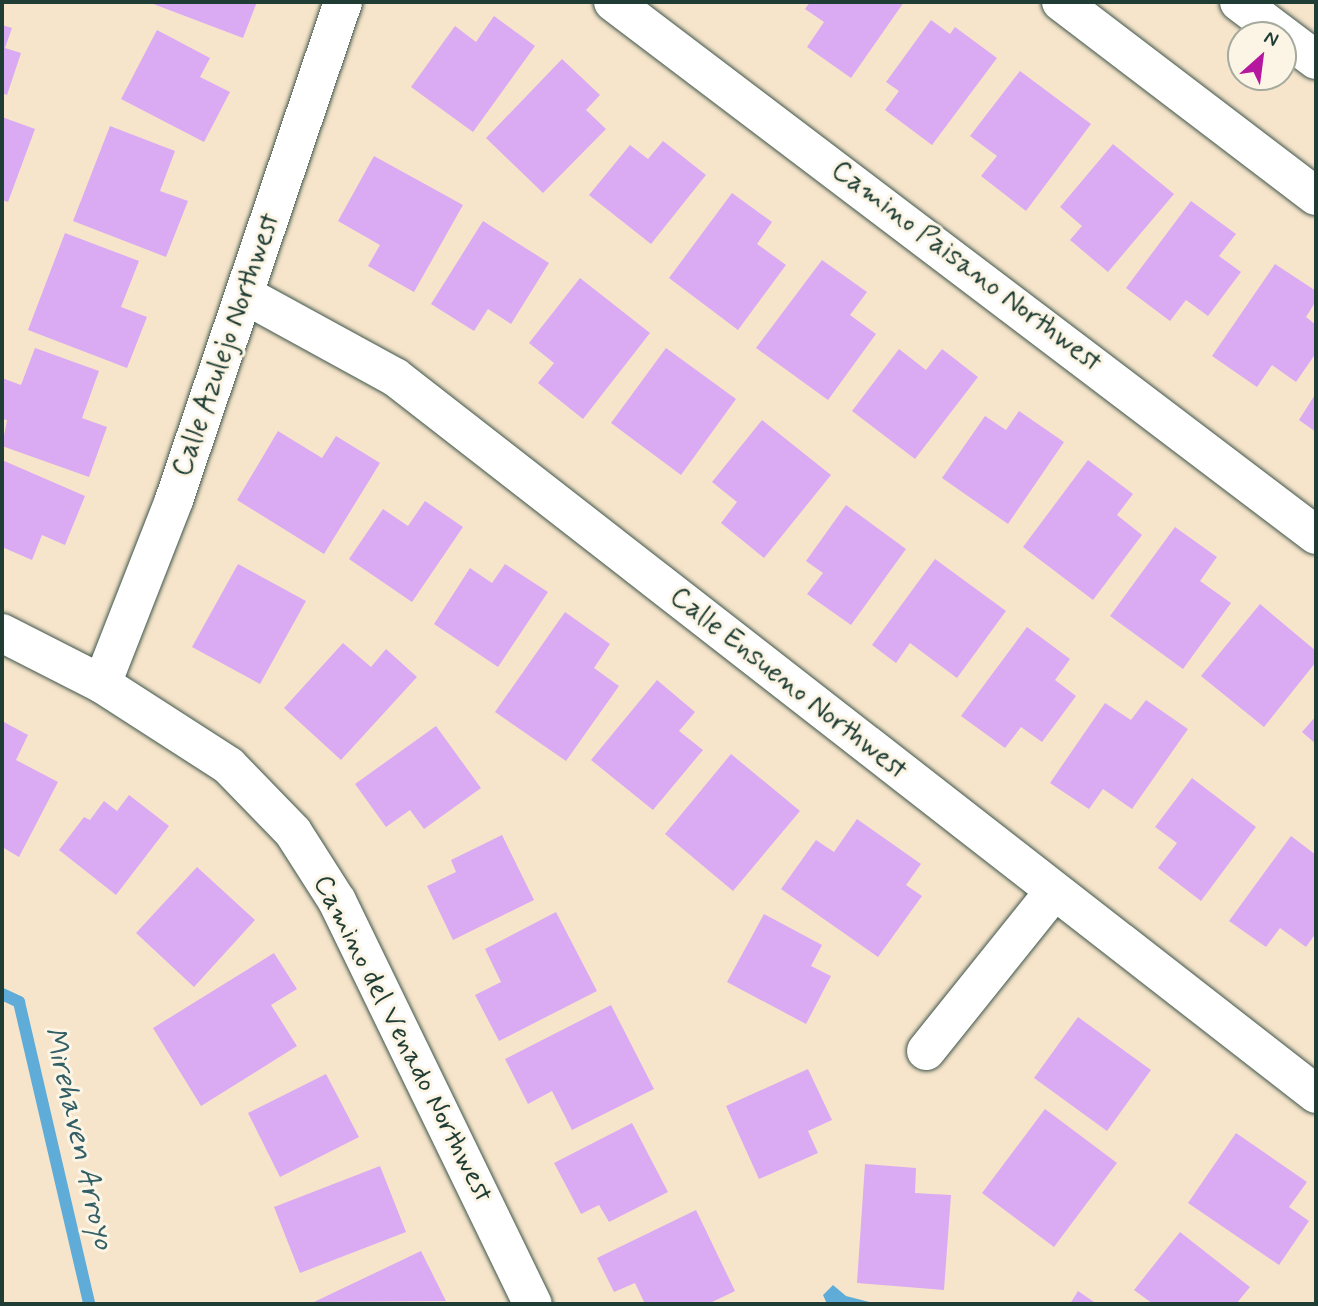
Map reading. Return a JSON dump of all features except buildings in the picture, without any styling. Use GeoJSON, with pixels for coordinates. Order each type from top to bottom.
{"type":"FeatureCollection","features":[{"type":"Feature","properties":{"kind":"street","name":"Calle Azulejo Northwest"},"geometry":{"type":"LineString","coordinates":[[102,684],[174,500],[246,295],[342,2]]}},
{"type":"Feature","properties":{"kind":"street","name":"Camino Paisano Northwest"},"geometry":{"type":"LineString","coordinates":[[613,2],[1316,535]]}},
{"type":"Feature","properties":{"kind":"street"},"geometry":{"type":"LineString","coordinates":[[1061,2],[1316,197]]}},
{"type":"Feature","properties":{"kind":"street"},"geometry":{"type":"LineString","coordinates":[[1239,2],[1316,60]]}},
{"type":"Feature","properties":{"kind":"street","name":"Calle Ensueno Northwest"},"geometry":{"type":"LineString","coordinates":[[246,295],[395,377],[1316,1094]]}},
{"type":"Feature","properties":{"kind":"street","name":"Camino del Venado Northwest"},"geometry":{"type":"LineString","coordinates":[[2,633],[102,684],[229,766],[293,832],[337,901],[533,1304]]}},
{"type":"Feature","properties":{"kind":"street"},"geometry":{"type":"LineString","coordinates":[[926,1051],[1054,891]]}},
{"type":"Feature","properties":{"kind":"water"},"geometry":{"type":"Polygon","coordinates":[[[833,1285],[846,1296],[877,1304],[827,1304],[823,1295],[833,1285]]]}},
{"type":"Feature","properties":{"kind":"waterway","name":"Mirehaven Arroyo"},"geometry":{"type":"LineString","coordinates":[[2,994],[19,1002],[89,1304]]}}]}
